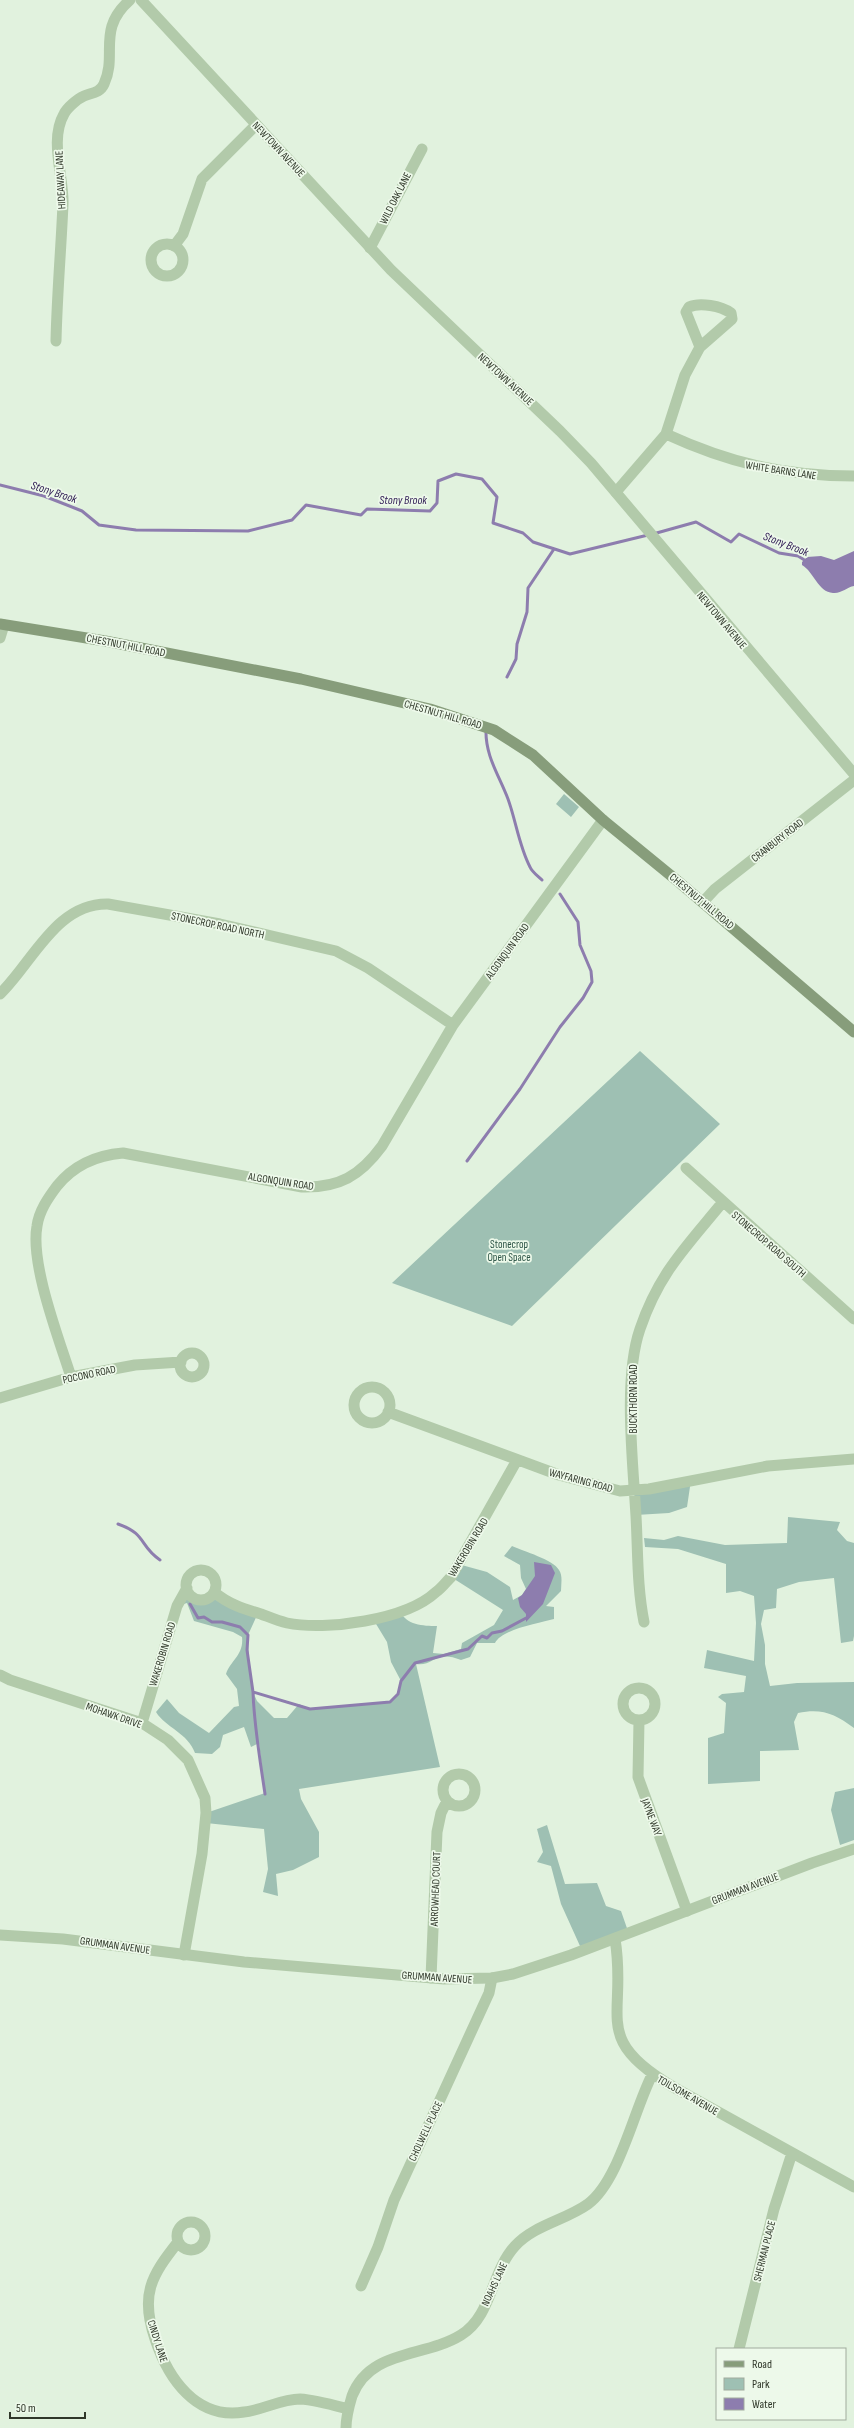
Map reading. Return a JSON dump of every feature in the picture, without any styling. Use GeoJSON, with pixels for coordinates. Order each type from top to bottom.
{"type":"FeatureCollection","features":[{"type":"Feature","properties":{"kind":"main road","name":"CHESTNUT HILL ROAD"},"geometry":{"type":"LineString","coordinates":[[2,625],[105,641],[282,675],[430,709],[465,719],[494,730],[525,749],[603,820],[703,902],[854,1032]]}},
{"type":"Feature","properties":{"kind":"street","name":"HIDEAWAY LANE"},"geometry":{"type":"LineString","coordinates":[[56,341],[58,277],[63,202],[59,174],[59,126],[64,114],[72,105],[83,96],[95,93],[104,85],[112,26],[116,16],[130,0]]}},
{"type":"Feature","properties":{"kind":"street","name":"NEWTOWN AVENUE"},"geometry":{"type":"LineString","coordinates":[[141,0],[411,291],[560,431],[641,521],[663,549],[854,774]]}},
{"type":"Feature","properties":{"kind":"street"},"geometry":{"type":"LineString","coordinates":[[174,246],[183,234],[202,179],[256,124]]}},
{"type":"Feature","properties":{"kind":"street","name":"WILD OAK LANE"},"geometry":{"type":"LineString","coordinates":[[370,248],[422,149]]}},
{"type":"Feature","properties":{"kind":"street"},"geometry":{"type":"LineString","coordinates":[[616,492],[666,434],[685,375],[700,347]]}},
{"type":"Feature","properties":{"kind":"street","name":"WHITE BARNS LANE"},"geometry":{"type":"LineString","coordinates":[[666,434],[718,456],[772,470],[819,476],[854,476]]}},
{"type":"Feature","properties":{"kind":"street"},"geometry":{"type":"LineString","coordinates":[[0,638],[2,625]]}},
{"type":"Feature","properties":{"kind":"street","name":"CRANBURY ROAD"},"geometry":{"type":"LineString","coordinates":[[703,902],[715,889],[854,780]]}},
{"type":"Feature","properties":{"kind":"street","name":"ALGONQUIN ROAD"},"geometry":{"type":"LineString","coordinates":[[71,1377],[39,1266],[35,1242],[41,1210],[49,1196],[64,1177],[85,1163],[100,1157],[124,1153],[302,1186],[323,1187],[344,1181],[365,1166],[382,1146],[453,1025],[603,820]]}},
{"type":"Feature","properties":{"kind":"street","name":"STONECROP ROAD NORTH"},"geometry":{"type":"LineString","coordinates":[[0,994],[62,920],[78,909],[97,904],[108,904],[212,923],[336,951],[368,968],[453,1025]]}},
{"type":"Feature","properties":{"kind":"street","name":"STONECROP ROAD SOUTH"},"geometry":{"type":"LineString","coordinates":[[686,1168],[722,1203],[854,1319]]}},
{"type":"Feature","properties":{"kind":"street","name":"BUCKTHORN ROAD"},"geometry":{"type":"LineString","coordinates":[[644,1622],[639,1598],[631,1403],[632,1372],[636,1340],[655,1293],[671,1265],[722,1203]]}},
{"type":"Feature","properties":{"kind":"street","name":"POCONO ROAD"},"geometry":{"type":"LineString","coordinates":[[0,1398],[71,1377],[134,1365],[181,1362]]}},
{"type":"Feature","properties":{"kind":"street","name":"WAYFARING ROAD"},"geometry":{"type":"LineString","coordinates":[[388,1412],[579,1482],[604,1488],[634,1491],[768,1466],[854,1459]]}},
{"type":"Feature","properties":{"kind":"street","name":"WAKEROBIN ROAD"},"geometry":{"type":"LineString","coordinates":[[142,1723],[177,1606],[187,1588],[192,1574],[201,1570],[206,1571],[214,1577],[214,1592],[230,1604],[286,1622],[308,1626],[345,1624],[373,1619],[419,1603],[436,1593],[451,1577],[517,1460]]}},
{"type":"Feature","properties":{"kind":"street"},"geometry":{"type":"LineString","coordinates":[[187,1588],[188,1593],[196,1599],[207,1599],[214,1592]]}},
{"type":"Feature","properties":{"kind":"street","name":"MOHAWK DRIVE"},"geometry":{"type":"LineString","coordinates":[[0,1675],[10,1680],[142,1723],[168,1740],[188,1760],[205,1798],[206,1832],[184,1955]]}},
{"type":"Feature","properties":{"kind":"street","name":"JAYNE WAY"},"geometry":{"type":"LineString","coordinates":[[639,1720],[638,1777],[687,1911]]}},
{"type":"Feature","properties":{"kind":"street","name":"ARROWHEAD COURT"},"geometry":{"type":"LineString","coordinates":[[431,1978],[437,1832],[441,1812],[447,1801]]}},
{"type":"Feature","properties":{"kind":"street","name":"GRUMMAN AVENUE"},"geometry":{"type":"LineString","coordinates":[[0,1935],[63,1939],[184,1955],[431,1978],[492,1978],[513,1974],[615,1939],[812,1863],[854,1849]]}},
{"type":"Feature","properties":{"kind":"street","name":"TOILSOME AVENUE"},"geometry":{"type":"LineString","coordinates":[[615,1939],[617,1955],[616,2026],[623,2043],[635,2060],[652,2075],[854,2187]]}},
{"type":"Feature","properties":{"kind":"street","name":"CHOLWELL PLACE"},"geometry":{"type":"LineString","coordinates":[[361,2286],[378,2247],[394,2200],[489,1993],[492,1978]]}},
{"type":"Feature","properties":{"kind":"street","name":"NOAHS LANE"},"geometry":{"type":"LineString","coordinates":[[346,2428],[348,2409],[362,2377],[379,2363],[442,2344],[461,2335],[476,2323],[504,2260],[515,2245],[529,2234],[588,2204],[599,2193],[613,2172],[642,2094],[652,2075]]}},
{"type":"Feature","properties":{"kind":"street","name":"SHERMAN PLACE"},"geometry":{"type":"LineString","coordinates":[[740,2348],[774,2208],[792,2153]]}},
{"type":"Feature","properties":{"kind":"street","name":"CINDY LANE"},"geometry":{"type":"LineString","coordinates":[[178,2242],[153,2277],[149,2301],[154,2335],[159,2350],[170,2374],[187,2395],[208,2408],[227,2413],[244,2412],[300,2399],[348,2409]]}},
{"type":"Feature","properties":{"kind":"green space"},"geometry":{"type":"Polygon","coordinates":[[[564,794],[579,807],[571,817],[556,804],[564,794]]]}},
{"type":"Feature","properties":{"kind":"green space","name":"Stonecrop Open Space"},"geometry":{"type":"Polygon","coordinates":[[[640,1051],[720,1124],[512,1326],[392,1283],[640,1051]]]}},
{"type":"Feature","properties":{"kind":"green space"},"geometry":{"type":"Polygon","coordinates":[[[691,1480],[687,1507],[669,1513],[636,1515],[634,1491],[691,1480]]]}},
{"type":"Feature","properties":{"kind":"green space"},"geometry":{"type":"Polygon","coordinates":[[[788,1517],[840,1522],[837,1530],[847,1541],[854,1543],[854,1636],[853,1641],[841,1643],[834,1578],[799,1582],[777,1589],[776,1608],[764,1610],[761,1624],[765,1645],[765,1664],[770,1686],[797,1683],[854,1682],[854,1728],[841,1719],[828,1713],[814,1711],[798,1713],[794,1722],[799,1750],[760,1751],[760,1781],[708,1784],[708,1738],[724,1733],[726,1703],[718,1697],[722,1694],[744,1692],[746,1676],[704,1668],[707,1650],[754,1661],[756,1623],[754,1596],[740,1591],[726,1593],[726,1564],[678,1549],[645,1547],[644,1538],[664,1540],[678,1536],[725,1545],[787,1543],[788,1517]]]}},
{"type":"Feature","properties":{"kind":"green space"},"geometry":{"type":"Polygon","coordinates":[[[512,1546],[545,1559],[556,1566],[559,1570],[561,1577],[561,1591],[546,1606],[554,1607],[554,1619],[513,1630],[499,1638],[495,1643],[477,1643],[470,1657],[461,1660],[445,1656],[427,1663],[416,1664],[440,1767],[299,1789],[301,1799],[319,1832],[319,1857],[293,1870],[276,1874],[278,1896],[263,1892],[268,1869],[264,1829],[206,1823],[206,1813],[265,1793],[259,1743],[251,1747],[244,1727],[223,1735],[220,1747],[212,1754],[195,1753],[187,1740],[160,1718],[156,1712],[167,1699],[179,1713],[209,1733],[234,1707],[239,1706],[237,1689],[226,1674],[239,1653],[242,1637],[233,1632],[194,1621],[187,1603],[177,1606],[189,1593],[199,1599],[205,1599],[211,1596],[258,1613],[248,1635],[249,1666],[253,1692],[257,1701],[274,1718],[287,1718],[299,1704],[310,1709],[390,1702],[398,1694],[401,1681],[391,1662],[387,1642],[373,1619],[400,1611],[406,1619],[411,1622],[426,1626],[437,1626],[433,1653],[444,1654],[461,1649],[462,1643],[494,1625],[503,1610],[451,1577],[458,1564],[487,1572],[510,1587],[513,1600],[522,1595],[526,1589],[521,1578],[520,1565],[504,1556],[512,1546]]]}},
{"type":"Feature","properties":{"kind":"green space"},"geometry":{"type":"Polygon","coordinates":[[[854,1788],[854,1840],[840,1845],[831,1810],[835,1792],[854,1788]]]}},
{"type":"Feature","properties":{"kind":"green space"},"geometry":{"type":"Polygon","coordinates":[[[547,1825],[565,1884],[597,1883],[606,1906],[621,1911],[629,1934],[580,1946],[561,1904],[551,1866],[537,1862],[543,1852],[537,1829],[547,1825]]]}},
{"type":"Feature","properties":{"kind":"water"},"geometry":{"type":"Polygon","coordinates":[[[854,551],[854,586],[839,592],[828,592],[820,586],[810,572],[802,565],[802,562],[807,557],[821,556],[834,560],[854,551]]]}},
{"type":"Feature","properties":{"kind":"water"},"geometry":{"type":"Polygon","coordinates":[[[534,1562],[551,1565],[555,1573],[543,1604],[526,1622],[526,1614],[520,1607],[518,1598],[522,1595],[535,1576],[534,1562]]]}},
{"type":"Feature","properties":{"kind":"waterway","name":"Stony Brook"},"geometry":{"type":"LineString","coordinates":[[0,485],[44,496],[82,511],[99,525],[136,530],[248,531],[292,520],[306,505],[361,515],[367,509],[430,511],[437,503],[438,481],[456,474],[482,479],[497,497],[493,523],[523,533],[533,542],[570,554],[648,535]]}},
{"type":"Feature","properties":{"kind":"waterway","name":"Stony Brook"},"geometry":{"type":"LineString","coordinates":[[653,534],[696,522],[731,542],[739,534],[779,553],[798,556],[806,561]]}},
{"type":"Feature","properties":{"kind":"waterway"},"geometry":{"type":"LineString","coordinates":[[507,677],[516,659],[517,644],[527,612],[528,588],[554,549]]}},
{"type":"Feature","properties":{"kind":"waterway"},"geometry":{"type":"LineString","coordinates":[[486,729],[486,739],[490,757],[511,807],[523,851],[531,869],[542,880]]}},
{"type":"Feature","properties":{"kind":"waterway"},"geometry":{"type":"LineString","coordinates":[[467,1161],[520,1089],[560,1027],[583,998],[592,982],[591,971],[580,945],[578,922],[560,894]]}},
{"type":"Feature","properties":{"kind":"waterway"},"geometry":{"type":"LineString","coordinates":[[118,1524],[134,1532],[153,1555],[160,1560]]}},
{"type":"Feature","properties":{"kind":"waterway"},"geometry":{"type":"LineString","coordinates":[[190,1604],[198,1618],[204,1617],[212,1622],[222,1622],[240,1627],[248,1635],[247,1650],[253,1692],[310,1709],[390,1702],[398,1694],[401,1681],[415,1663],[468,1649],[482,1636],[487,1638],[492,1633],[502,1631],[528,1617]]}},
{"type":"Feature","properties":{"kind":"waterway"},"geometry":{"type":"LineString","coordinates":[[253,1692],[256,1730],[265,1794]]}}]}
